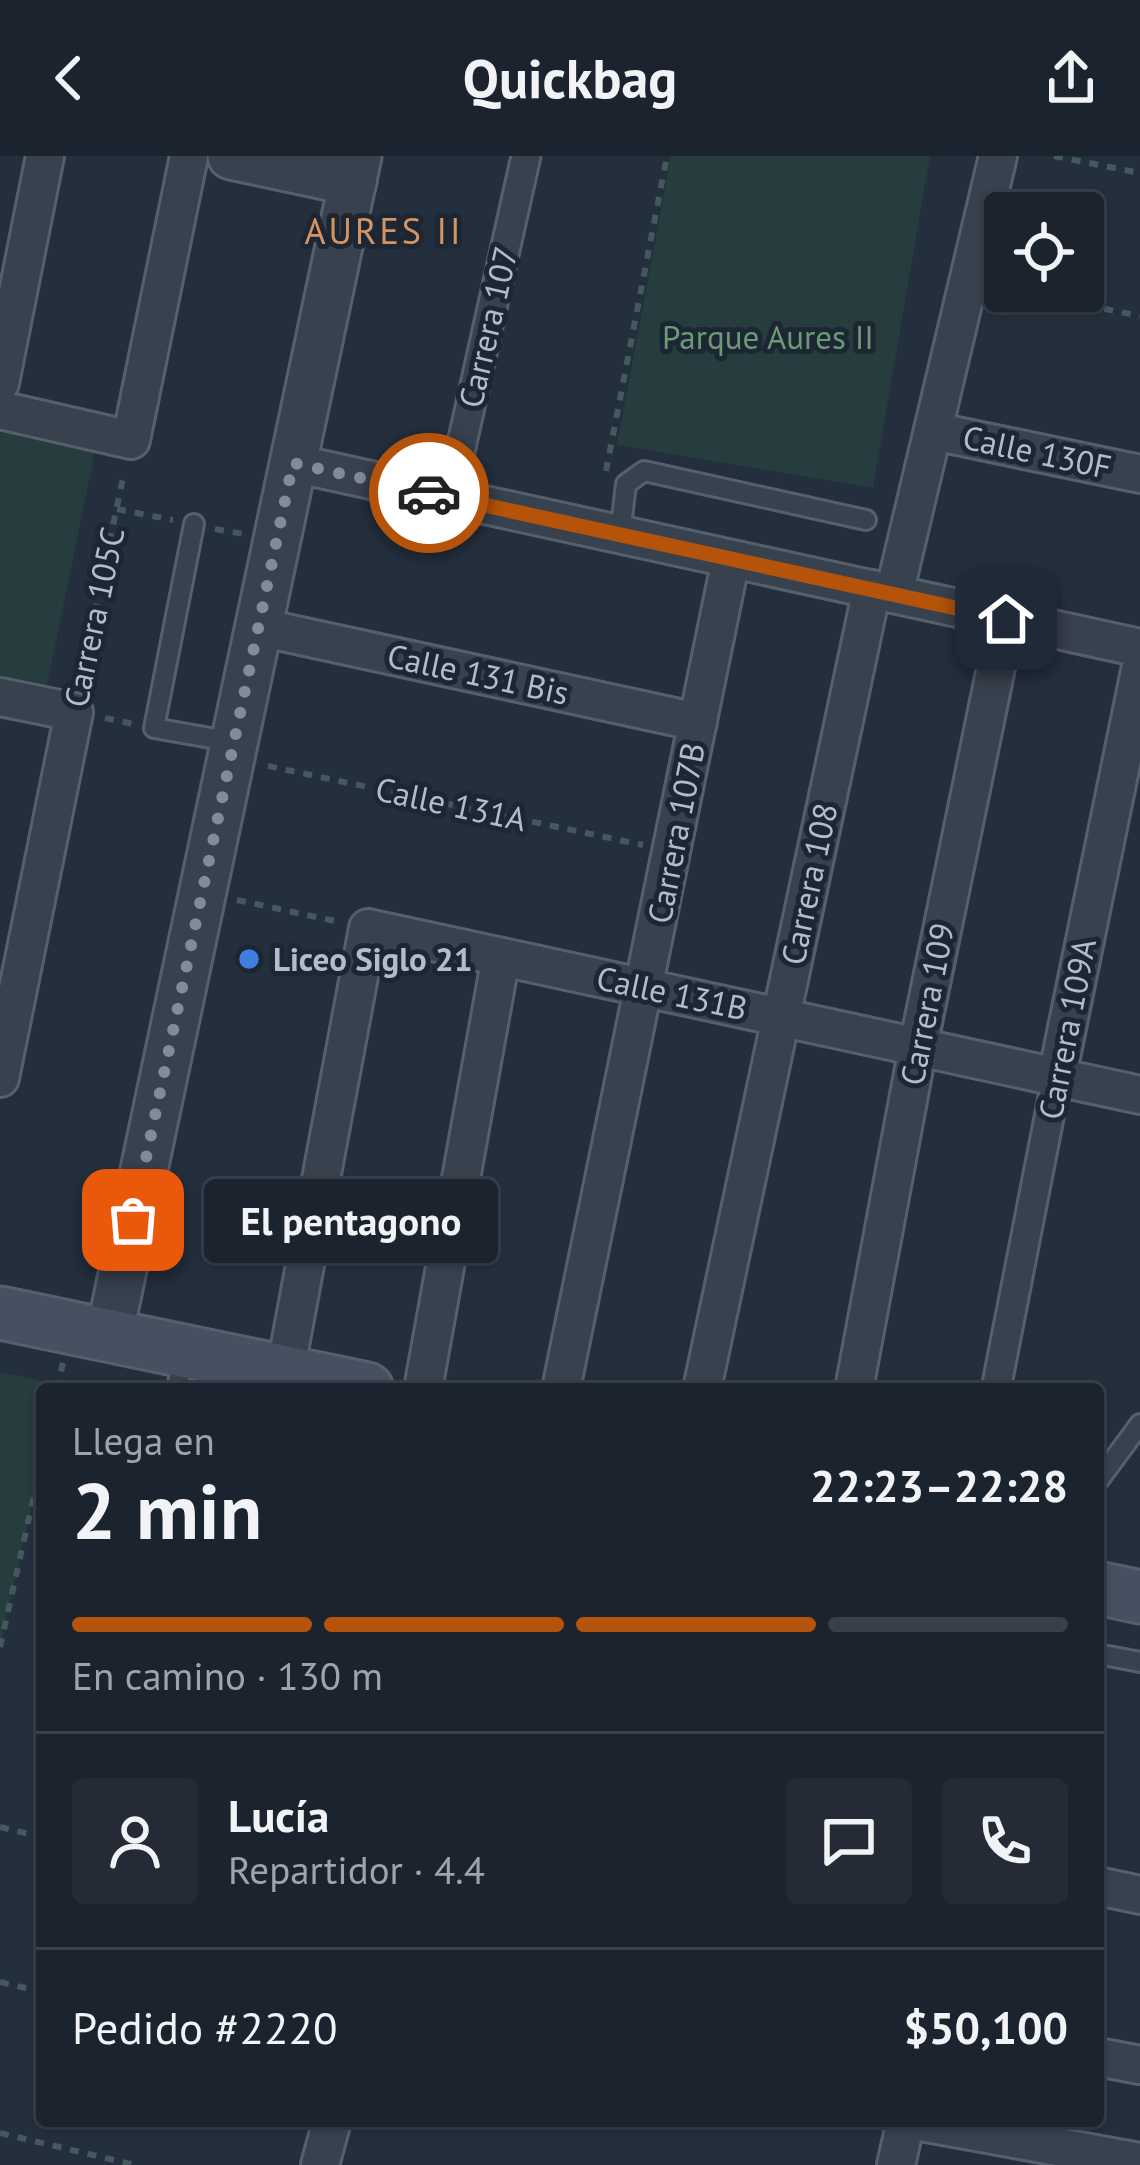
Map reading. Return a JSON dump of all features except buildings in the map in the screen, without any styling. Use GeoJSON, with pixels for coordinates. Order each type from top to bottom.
{"type":"FeatureCollection","features":[{"type":"Feature","properties":{"kind":"main road"},"geometry":{"type":"LineString","coordinates":[[0,1313],[109,1336],[180,1370],[285,1372],[338,1383]]}},
{"type":"Feature","properties":{"kind":"main road"},"geometry":{"type":"LineString","coordinates":[[1104,1589],[1140,1597]]}},
{"type":"Feature","properties":{"kind":"street"},"geometry":{"type":"LineString","coordinates":[[0,383],[45,156]]}},
{"type":"Feature","properties":{"kind":"street"},"geometry":{"type":"LineString","coordinates":[[0,410],[131,440],[189,156]]}},
{"type":"Feature","properties":{"kind":"street"},"geometry":{"type":"LineString","coordinates":[[109,1336],[355,169],[232,156]]}},
{"type":"Feature","properties":{"kind":"street","name":"Carrera 107"},"geometry":{"type":"LineString","coordinates":[[451,497],[526,156]]}},
{"type":"Feature","properties":{"kind":"street","name":"Carrera 108"},"geometry":{"type":"LineString","coordinates":[[703,1383],[781,1017],[883,592],[933,430],[998,156]]}},
{"type":"Feature","properties":{"kind":"street","name":"Calle 130F"},"geometry":{"type":"LineString","coordinates":[[933,430],[1140,474]]}},
{"type":"Feature","properties":{"kind":"street"},"geometry":{"type":"LineString","coordinates":[[293,463],[1140,648]]}},
{"type":"Feature","properties":{"kind":"street","name":"Carrera 107B"},"geometry":{"type":"LineString","coordinates":[[562,1383],[731,559]]}},
{"type":"Feature","properties":{"kind":"street","name":"Carrera 109"},"geometry":{"type":"LineString","coordinates":[[855,1383],[1006,619]]}},
{"type":"Feature","properties":{"kind":"street","name":"Calle 131 Bis"},"geometry":{"type":"LineString","coordinates":[[259,627],[698,722]]}},
{"type":"Feature","properties":{"kind":"street","name":"Carrera 109A"},"geometry":{"type":"LineString","coordinates":[[997,1383],[1140,670]]}},
{"type":"Feature","properties":{"kind":"street"},"geometry":{"type":"LineString","coordinates":[[0,697],[74,712]]}},
{"type":"Feature","properties":{"kind":"street","name":"Carrera 105C"},"geometry":{"type":"LineString","coordinates":[[0,1078],[74,712]]}},
{"type":"Feature","properties":{"kind":"street"},"geometry":{"type":"LineString","coordinates":[[285,1372],[368,928]]}},
{"type":"Feature","properties":{"kind":"street","name":"Calle 131B"},"geometry":{"type":"LineString","coordinates":[[368,928],[1140,1095]]}},
{"type":"Feature","properties":{"kind":"street"},"geometry":{"type":"LineString","coordinates":[[424,1383],[502,957]]}},
{"type":"Feature","properties":{"kind":"street"},"geometry":{"type":"LineString","coordinates":[[1104,1887],[1140,1895]]}},
{"type":"Feature","properties":{"kind":"street"},"geometry":{"type":"LineString","coordinates":[[1104,2058],[1140,2065]]}},
{"type":"Feature","properties":{"kind":"street"},"geometry":{"type":"LineString","coordinates":[[320,2165],[330,2127]]}},
{"type":"Feature","properties":{"kind":"street"},"geometry":{"type":"LineString","coordinates":[[896,2165],[904,2127]]}},
{"type":"Feature","properties":{"kind":"street"},"geometry":{"type":"LineString","coordinates":[[949,2127],[1140,2162]]}},
{"type":"Feature","properties":{"kind":"lane"},"geometry":{"type":"LineString","coordinates":[[608,532],[626,484],[644,471],[866,520]]}},
{"type":"Feature","properties":{"kind":"lane"},"geometry":{"type":"LineString","coordinates":[[194,524],[154,728],[231,750]]}},
{"type":"Feature","properties":{"kind":"lane"},"geometry":{"type":"LineString","coordinates":[[1104,1473],[1140,1424]]}},
{"type":"Feature","properties":{"kind":"lane"},"geometry":{"type":"LineString","coordinates":[[1104,1655],[1140,1663]]}},
{"type":"Feature","properties":{"kind":"path"},"geometry":{"type":"LineString","coordinates":[[608,532],[667,156]]}},
{"type":"Feature","properties":{"kind":"path"},"geometry":{"type":"LineString","coordinates":[[1054,156],[1140,173]]}},
{"type":"Feature","properties":{"kind":"path"},"geometry":{"type":"LineString","coordinates":[[1104,309],[1140,316]]}},
{"type":"Feature","properties":{"kind":"path","name":"Carrera 105C"},"geometry":{"type":"LineString","coordinates":[[74,712],[131,440]]}},
{"type":"Feature","properties":{"kind":"path"},"geometry":{"type":"LineString","coordinates":[[74,712],[154,728]]}},
{"type":"Feature","properties":{"kind":"path","name":"Calle 131A"},"geometry":{"type":"LineString","coordinates":[[231,750],[673,851]]}},
{"type":"Feature","properties":{"kind":"path"},"geometry":{"type":"LineString","coordinates":[[203,892],[368,928]]}},
{"type":"Feature","properties":{"kind":"path"},"geometry":{"type":"LineString","coordinates":[[58,1383],[64,1359]]}},
{"type":"Feature","properties":{"kind":"path"},"geometry":{"type":"LineString","coordinates":[[0,1647],[36,1489]]}},
{"type":"Feature","properties":{"kind":"path"},"geometry":{"type":"LineString","coordinates":[[28,1528],[36,1530]]}},
{"type":"Feature","properties":{"kind":"path"},"geometry":{"type":"LineString","coordinates":[[0,1827],[36,1836]]}},
{"type":"Feature","properties":{"kind":"path"},"geometry":{"type":"LineString","coordinates":[[0,1982],[36,1991]]}},
{"type":"Feature","properties":{"kind":"path"},"geometry":{"type":"LineString","coordinates":[[0,2133],[135,2165]]}},
{"type":"Feature","properties":{"kind":"green space","name":"Parque Aures II"},"geometry":{"type":"Polygon","coordinates":[[[671,156],[930,156],[873,488],[617,445],[671,156]]]}},
{"type":"Feature","properties":{"kind":"green space"},"geometry":{"type":"Polygon","coordinates":[[[0,422],[97,442],[45,695],[0,686],[0,422]]]}},
{"type":"Feature","properties":{"kind":"green space"},"geometry":{"type":"Polygon","coordinates":[[[0,1372],[53,1383],[36,1383],[36,1487],[0,1647],[0,1372]]]}},
{"type":"Feature","properties":{"kind":"way so far"},"geometry":{"type":"LineString","coordinates":[[133,1220],[293,463],[429,493]]}},
{"type":"Feature","properties":{"kind":"place","name":"Liceo Siglo 21"},"geometry":{"type":"Point","coordinates":[249,959]}},
{"type":"Feature","properties":{"kind":"place","name":"El pentagono"},"geometry":{"type":"Point","coordinates":[133,1220]}},
{"type":"Feature","properties":{"kind":"district","name":"AURES II"},"geometry":{"type":"Point","coordinates":[384,231]}},
{"type":"Feature","properties":{"kind":"route"},"geometry":{"type":"LineString","coordinates":[[429,493],[1006,619]]}}]}
